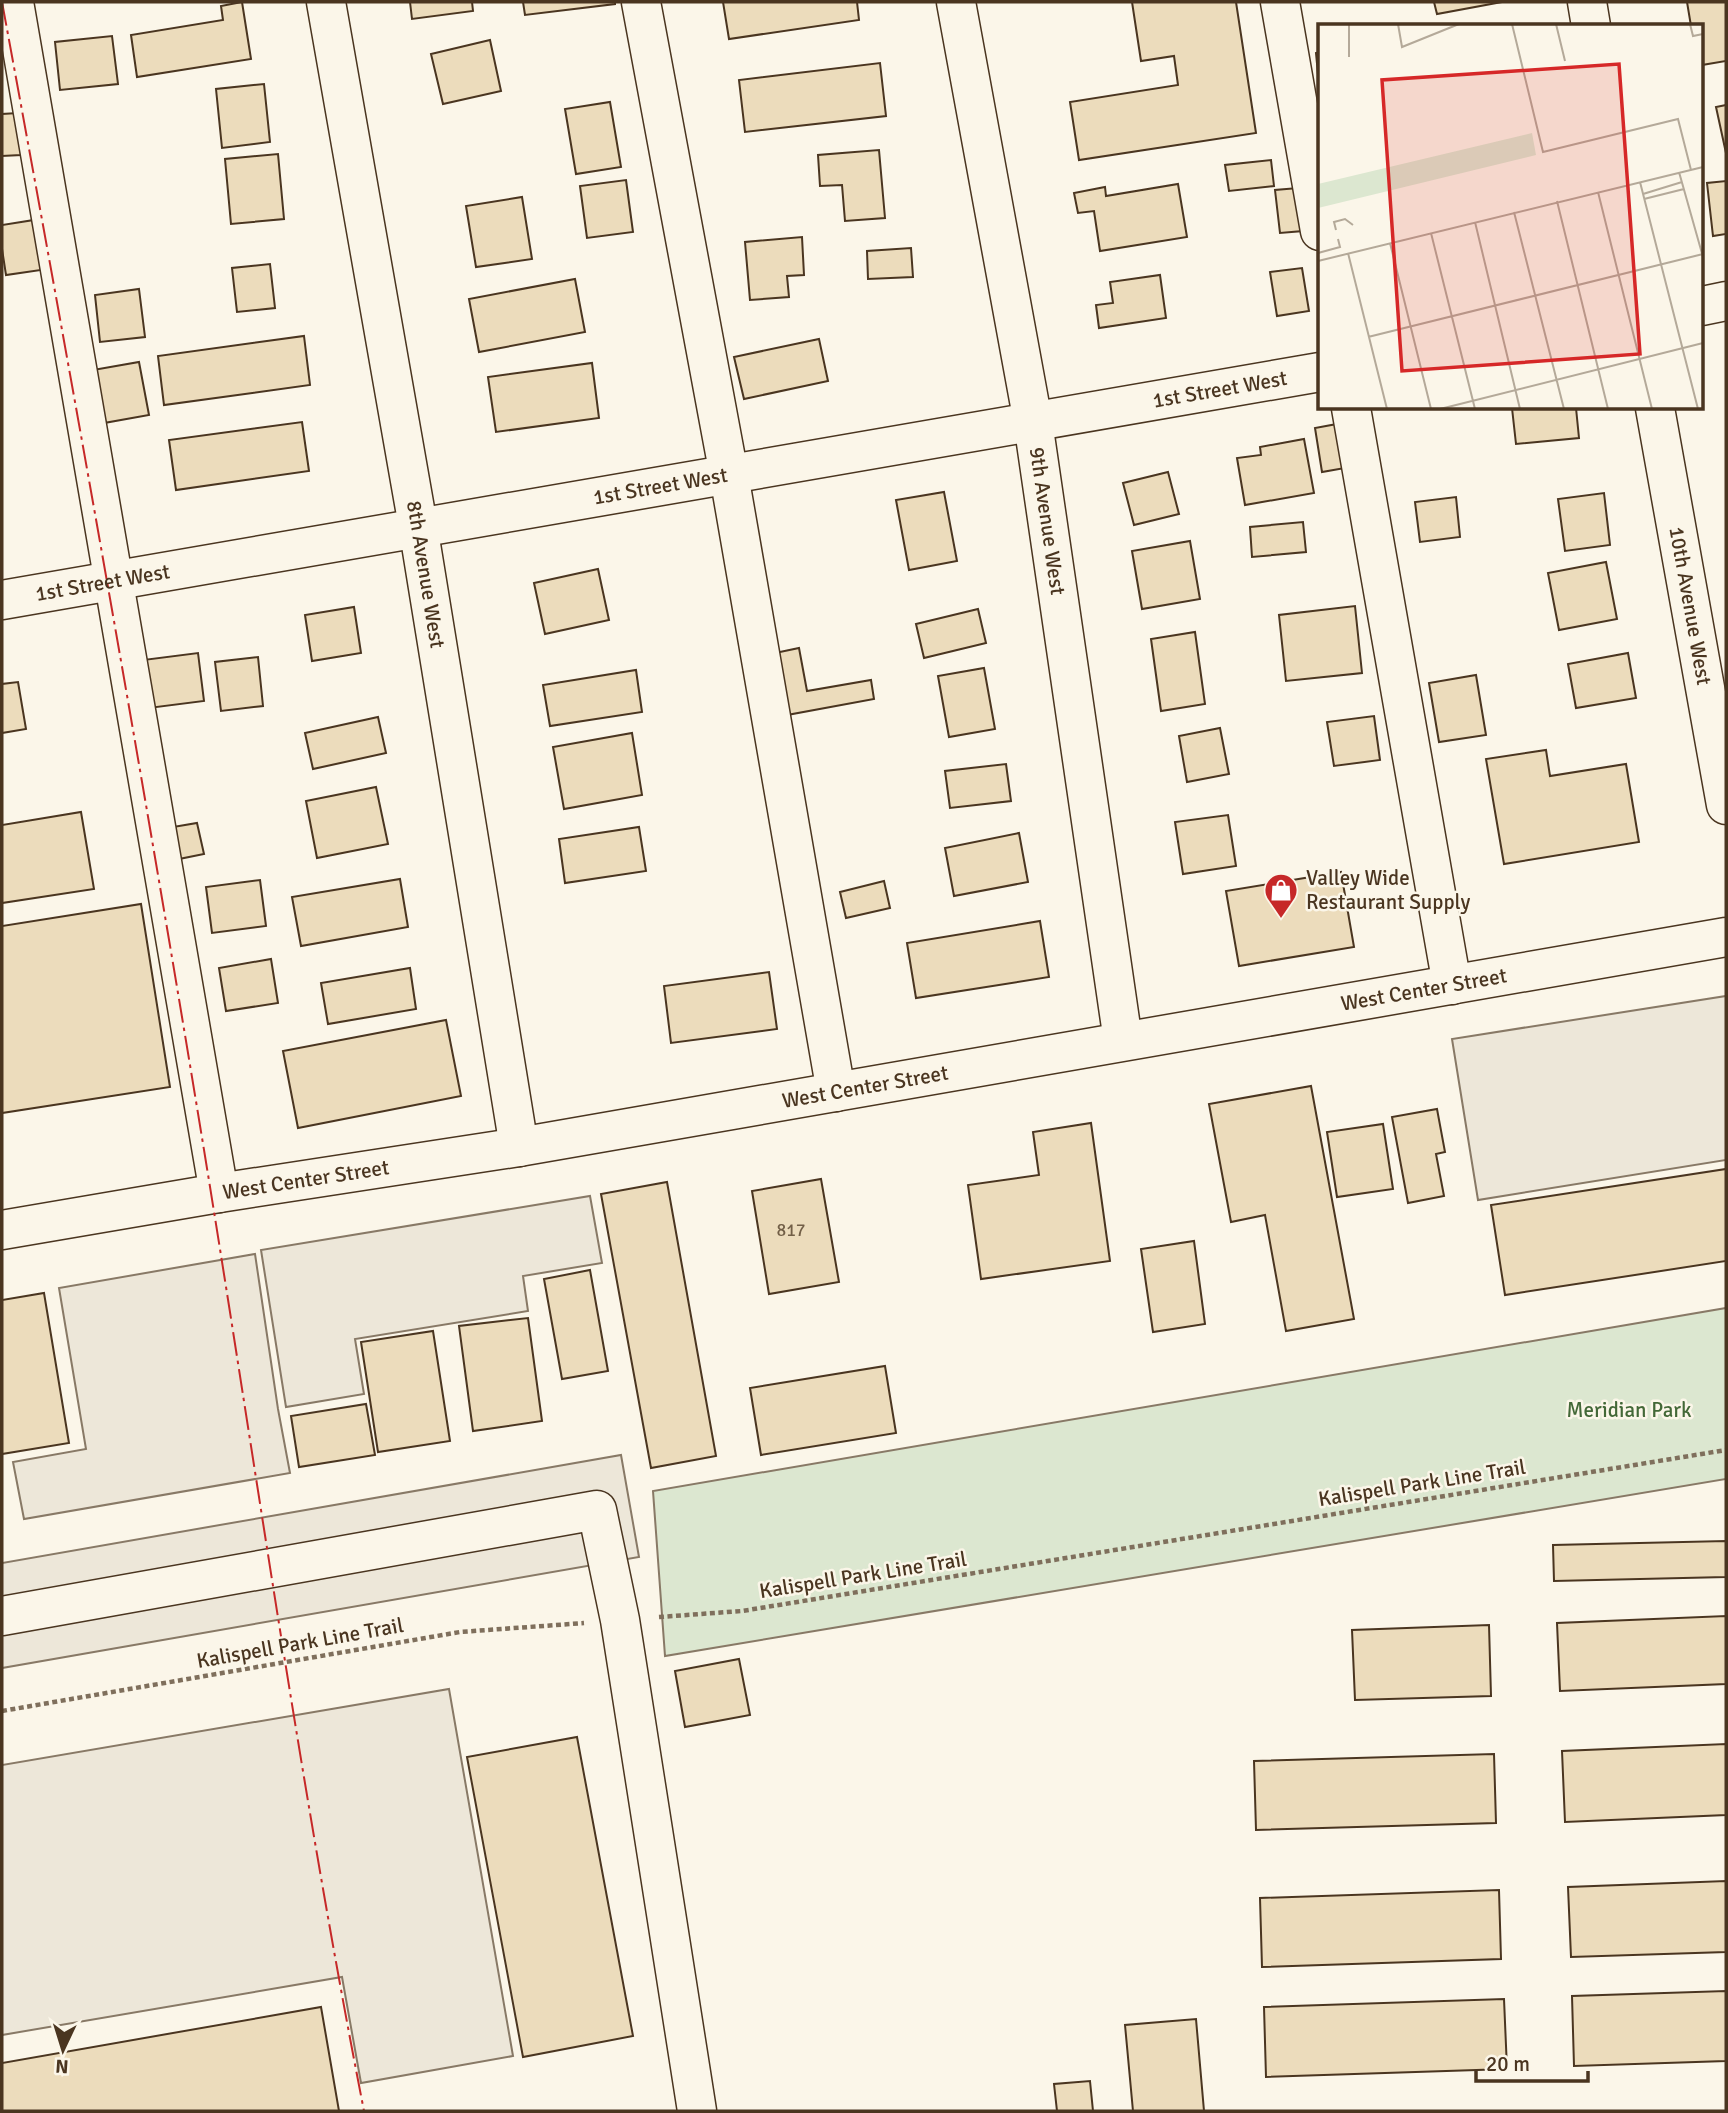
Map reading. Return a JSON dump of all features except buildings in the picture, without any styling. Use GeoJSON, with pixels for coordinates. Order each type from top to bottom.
{"type":"FeatureCollection","features":[{"type":"Feature","properties":{"kind":"street"},"geometry":{"type":"LineString","coordinates":[[14,2],[219,1193]]}},
{"type":"Feature","properties":{"kind":"street","name":"8th Avenue West"},"geometry":{"type":"LineString","coordinates":[[326,2],[418,526],[519,1147]]}},
{"type":"Feature","properties":{"kind":"street"},"geometry":{"type":"LineString","coordinates":[[641,2],[729,475],[836,1092]]}},
{"type":"Feature","properties":{"kind":"street","name":"9th Avenue West"},"geometry":{"type":"LineString","coordinates":[[956,2],[1033,422],[1123,1041]]}},
{"type":"Feature","properties":{"kind":"street"},"geometry":{"type":"LineString","coordinates":[[1280,2],[1318,220]]}},
{"type":"Feature","properties":{"kind":"street"},"geometry":{"type":"LineString","coordinates":[[1587,2],[1591,24]]}},
{"type":"Feature","properties":{"kind":"street"},"geometry":{"type":"LineString","coordinates":[[1704,306],[1726,301]]}},
{"type":"Feature","properties":{"kind":"street","name":"1st Street West"},"geometry":{"type":"LineString","coordinates":[[2,600],[1318,372]]}},
{"type":"Feature","properties":{"kind":"street"},"geometry":{"type":"LineString","coordinates":[[1352,410],[1452,985]]}},
{"type":"Feature","properties":{"kind":"street","name":"10th Avenue West"},"geometry":{"type":"LineString","coordinates":[[1656,410],[1726,806]]}},
{"type":"Feature","properties":{"kind":"street","name":"West Center Street"},"geometry":{"type":"LineString","coordinates":[[2,1230],[219,1193],[519,1147],[1726,937]]}},
{"type":"Feature","properties":{"kind":"street"},"geometry":{"type":"LineString","coordinates":[[2,1616],[597,1510],[620,1620],[696,2102]]}},
{"type":"Feature","properties":{"kind":"path","name":"Kalispell Park Line Trail"},"geometry":{"type":"LineString","coordinates":[[2,1711],[460,1632],[742,1611],[1726,1450]]}},
{"type":"Feature","properties":{"kind":"green space","name":"Meridian Park"},"geometry":{"type":"Polygon","coordinates":[[[1726,1308],[1726,1479],[665,1656],[653,1491],[1726,1308]]]}},
{"type":"Feature","properties":{"kind":"shaded area"},"geometry":{"type":"Polygon","coordinates":[[[1726,996],[1726,1160],[1478,1200],[1452,1039],[1726,996]]]}},
{"type":"Feature","properties":{"kind":"shaded area"},"geometry":{"type":"Polygon","coordinates":[[[590,1196],[602,1263],[523,1276],[528,1311],[355,1339],[364,1394],[286,1407],[261,1250],[590,1196]]]}},
{"type":"Feature","properties":{"kind":"shaded area"},"geometry":{"type":"Polygon","coordinates":[[[255,1254],[290,1473],[24,1519],[13,1462],[86,1449],[59,1288],[255,1254]]]}},
{"type":"Feature","properties":{"kind":"shaded area"},"geometry":{"type":"Polygon","coordinates":[[[621,1455],[639,1557],[2,1668],[2,1563],[621,1455]]]}},
{"type":"Feature","properties":{"kind":"shaded area"},"geometry":{"type":"Polygon","coordinates":[[[449,1689],[513,2056],[361,2083],[342,1977],[2,2035],[2,1765],[449,1689]]]}},
{"type":"Feature","properties":{"kind":"power"},"geometry":{"type":"LineString","coordinates":[[2,2],[157,867],[300,1754],[364,2111]]}},
{"type":"Feature","properties":{"kind":"place","name":"Valley Wide Restaurant Supply"},"geometry":{"type":"Point","coordinates":[1281,920]}}]}
